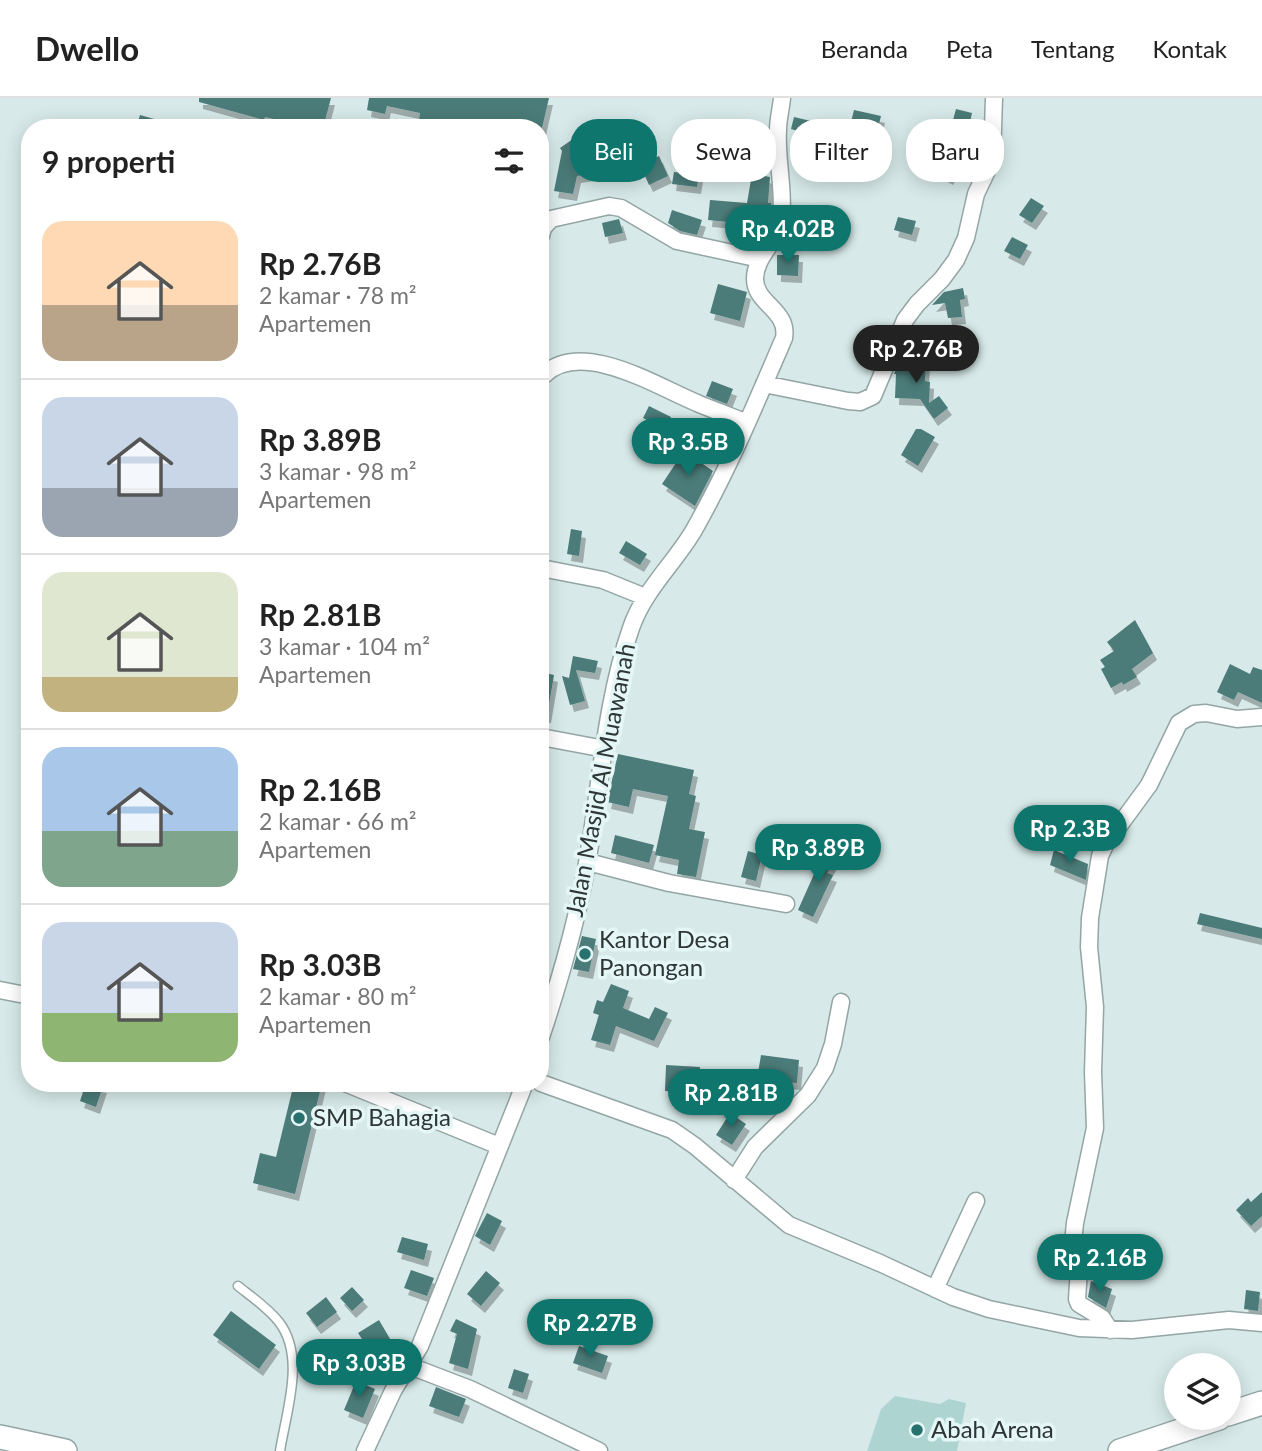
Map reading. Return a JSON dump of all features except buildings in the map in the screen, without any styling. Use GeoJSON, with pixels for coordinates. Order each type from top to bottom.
{"type":"FeatureCollection","features":[{"type":"Feature","properties":{"kind":"main road"},"geometry":{"type":"LineString","coordinates":[[1241,1410],[1262,1403]]}},
{"type":"Feature","properties":{"kind":"main road"},"geometry":{"type":"LineString","coordinates":[[1120,1451],[1183,1430]]}},
{"type":"Feature","properties":{"kind":"main road"},"geometry":{"type":"LineString","coordinates":[[0,1437],[65,1451]]}},
{"type":"Feature","properties":{"kind":"street"},"geometry":{"type":"LineString","coordinates":[[549,221],[609,206],[621,208],[677,241],[760,259],[776,237],[780,225],[782,209],[778,131],[782,98]]}},
{"type":"Feature","properties":{"kind":"street"},"geometry":{"type":"LineString","coordinates":[[764,384],[848,401],[860,402],[873,396],[905,320],[942,279],[956,260],[966,238],[976,194],[992,160],[994,98]]}},
{"type":"Feature","properties":{"kind":"street","name":"Jalan Masjid Al Muawanah"},"geometry":{"type":"LineString","coordinates":[[549,1010],[578,911],[620,663],[632,625],[645,597],[692,532],[747,424],[784,338],[786,329],[779,313],[756,288],[755,274],[760,259]]}},
{"type":"Feature","properties":{"kind":"street"},"geometry":{"type":"LineString","coordinates":[[549,370],[562,363],[590,362],[628,371],[747,424]]}},
{"type":"Feature","properties":{"kind":"street"},"geometry":{"type":"LineString","coordinates":[[549,570],[603,580],[645,597]]}},
{"type":"Feature","properties":{"kind":"street"},"geometry":{"type":"LineString","coordinates":[[1110,1329],[1102,1318],[1079,1304],[1079,1269],[1073,1243],[1095,1128],[1093,1072],[1096,1007],[1089,947],[1090,918],[1100,856],[1149,785],[1180,723],[1194,714],[1206,713],[1237,719],[1262,717]]}},
{"type":"Feature","properties":{"kind":"street"},"geometry":{"type":"LineString","coordinates":[[549,739],[604,749]]}},
{"type":"Feature","properties":{"kind":"street"},"geometry":{"type":"LineString","coordinates":[[587,862],[669,883],[786,904]]}},
{"type":"Feature","properties":{"kind":"street"},"geometry":{"type":"LineString","coordinates":[[0,989],[21,994]]}},
{"type":"Feature","properties":{"kind":"street"},"geometry":{"type":"LineString","coordinates":[[734,1180],[755,1147],[808,1095],[825,1068],[833,1044],[841,1002]]}},
{"type":"Feature","properties":{"kind":"street"},"geometry":{"type":"LineString","coordinates":[[549,1086],[672,1130],[789,1225],[935,1289],[989,1309],[1079,1328],[1132,1330],[1229,1320],[1262,1323]]}},
{"type":"Feature","properties":{"kind":"street"},"geometry":{"type":"LineString","coordinates":[[367,1092],[499,1146]]}},
{"type":"Feature","properties":{"kind":"street"},"geometry":{"type":"LineString","coordinates":[[365,1451],[393,1391],[410,1366],[425,1335],[521,1092]]}},
{"type":"Feature","properties":{"kind":"street"},"geometry":{"type":"LineString","coordinates":[[935,1289],[976,1201]]}},
{"type":"Feature","properties":{"kind":"street"},"geometry":{"type":"LineString","coordinates":[[410,1366],[470,1389],[599,1451]]}},
{"type":"Feature","properties":{"kind":"lane"},"geometry":{"type":"LineString","coordinates":[[238,1286],[279,1322],[289,1338],[293,1373],[279,1451]]}},
{"type":"Feature","properties":{"kind":"shaded area","name":"Abah Arena"},"geometry":{"type":"Polygon","coordinates":[[[895,1396],[940,1404],[949,1399],[966,1403],[957,1451],[867,1451],[881,1409],[895,1396]]]}},
{"type":"Feature","properties":{"kind":"place","name":"Kantor Desa Panongan"},"geometry":{"type":"Point","coordinates":[585,954]}},
{"type":"Feature","properties":{"kind":"place","name":"SMP Bahagia"},"geometry":{"type":"Point","coordinates":[299,1118]}},
{"type":"Feature","properties":{"kind":"place","name":"Abah Arena"},"geometry":{"type":"Point","coordinates":[917,1430]}}]}
